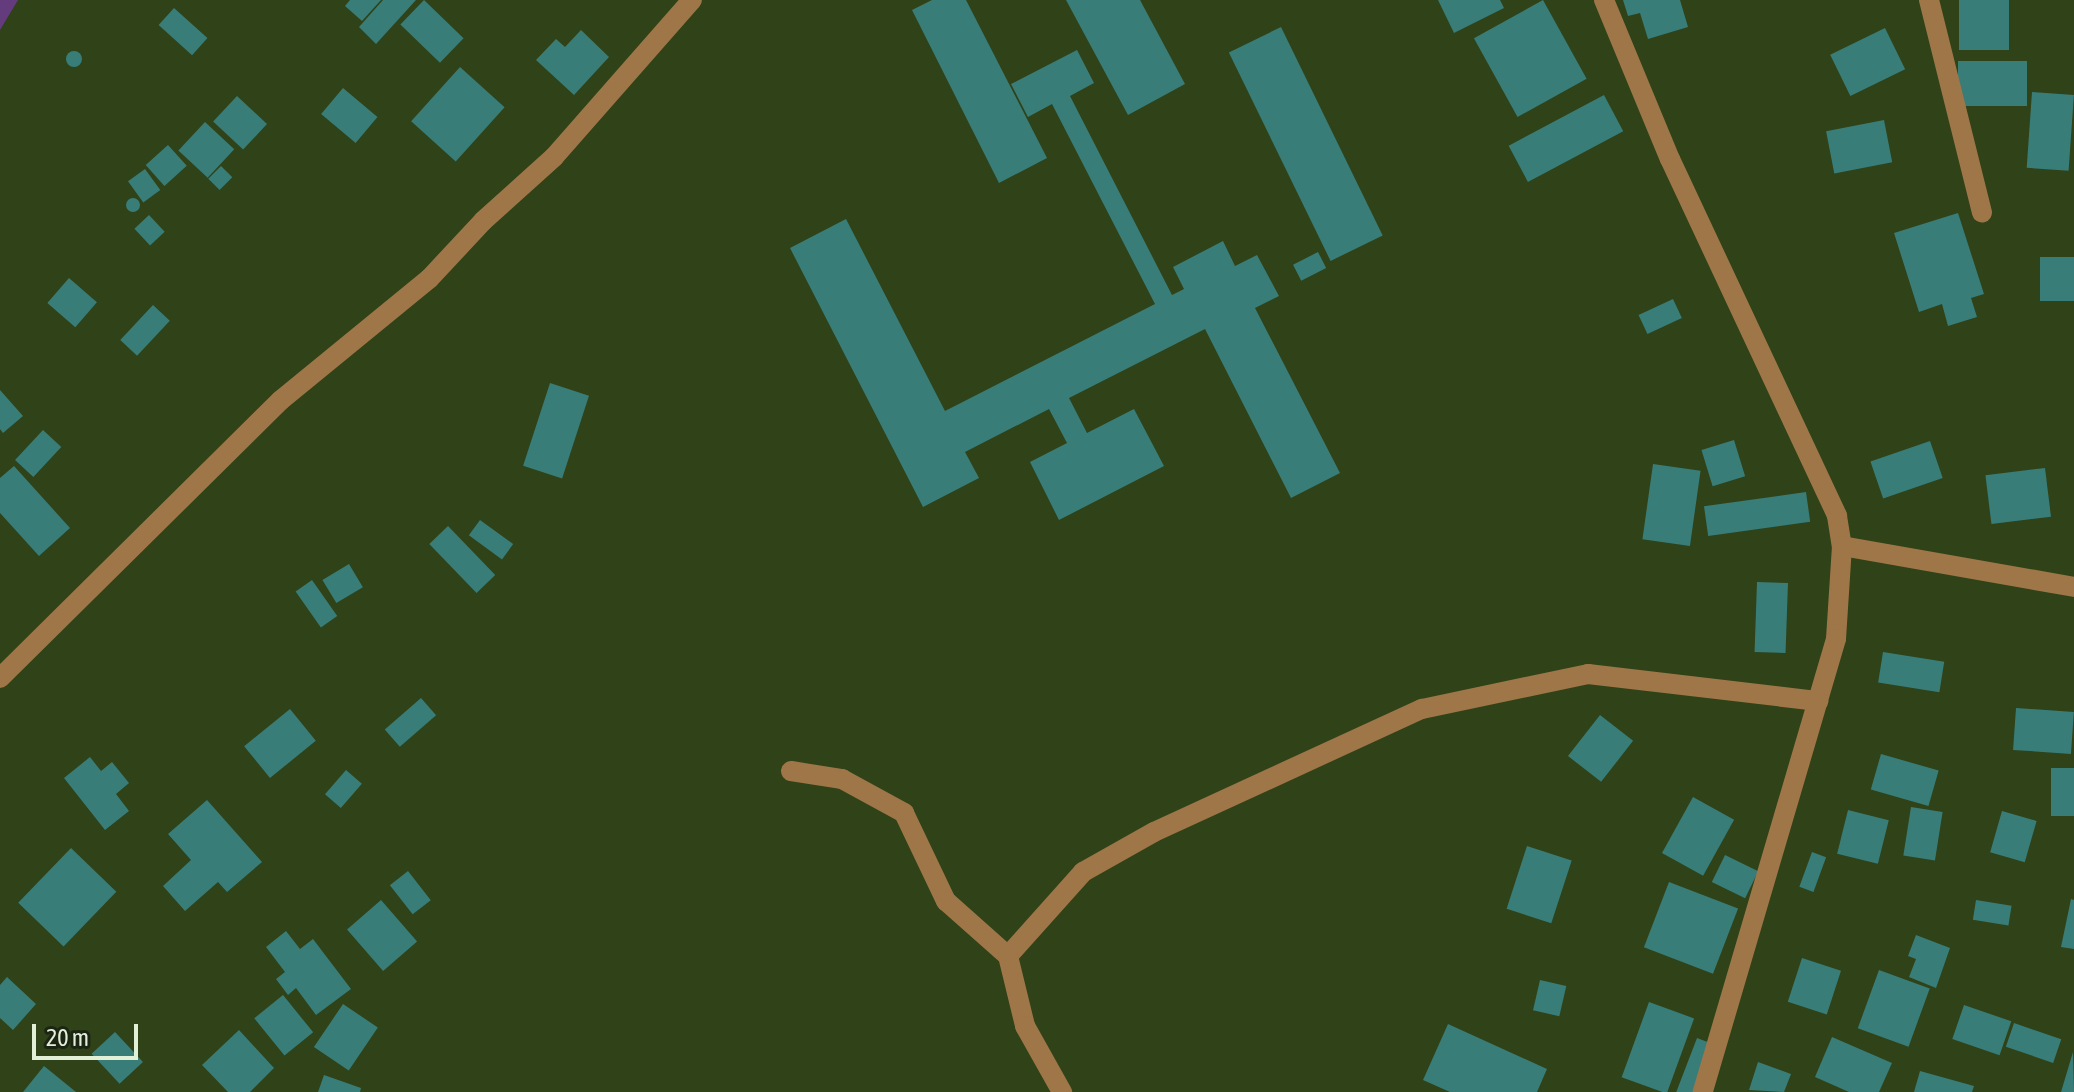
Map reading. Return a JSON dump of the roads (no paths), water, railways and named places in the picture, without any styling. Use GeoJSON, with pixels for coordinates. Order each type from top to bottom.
{"type":"FeatureCollection","features":[{"type":"Feature","properties":{"kind":"street"},"geometry":{"type":"LineString","coordinates":[[0,678],[281,400],[429,279],[483,221],[554,157],[692,0]]}},
{"type":"Feature","properties":{"kind":"street"},"geometry":{"type":"LineString","coordinates":[[1604,0],[1670,159],[1837,516],[1842,546],[1836,639],[1703,1092]]}},
{"type":"Feature","properties":{"kind":"street"},"geometry":{"type":"LineString","coordinates":[[1929,0],[1982,213]]}},
{"type":"Feature","properties":{"kind":"street"},"geometry":{"type":"LineString","coordinates":[[1842,546],[2074,587]]}},
{"type":"Feature","properties":{"kind":"street"},"geometry":{"type":"LineString","coordinates":[[1008,956],[1083,872],[1154,832],[1422,709],[1588,674],[1818,701]]}},
{"type":"Feature","properties":{"kind":"street"},"geometry":{"type":"LineString","coordinates":[[791,771],[842,779],[904,813],[946,901],[1008,956],[1025,1026],[1062,1092]]}}]}
